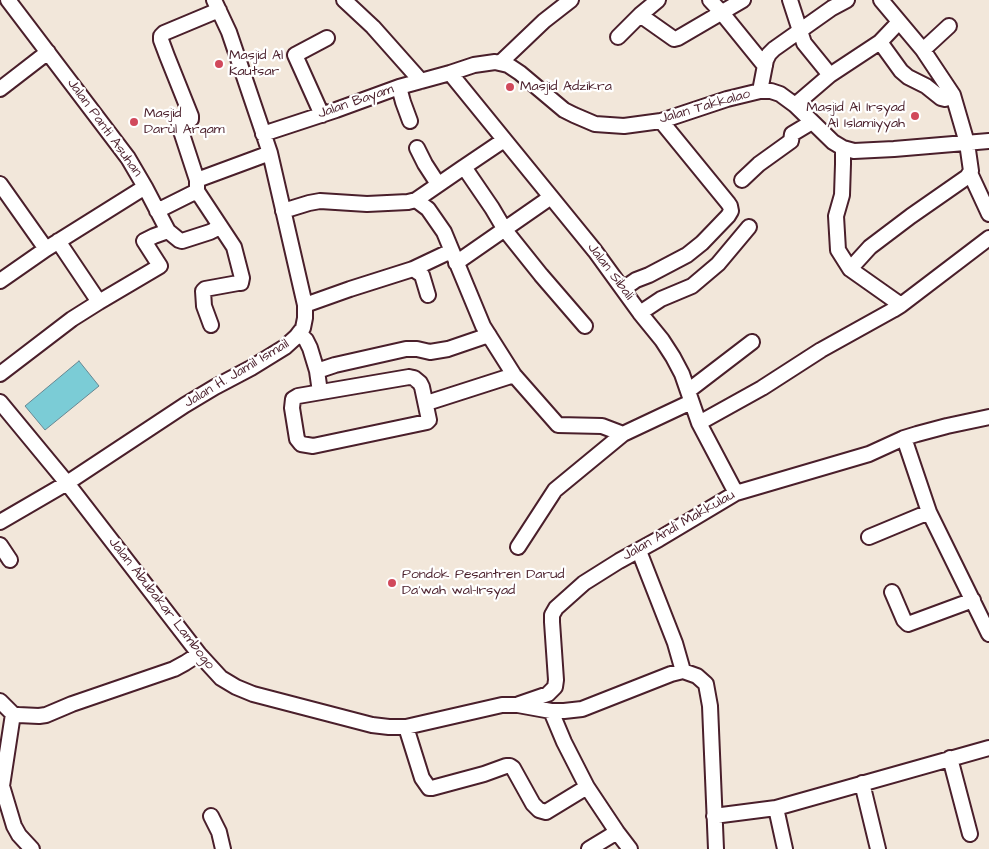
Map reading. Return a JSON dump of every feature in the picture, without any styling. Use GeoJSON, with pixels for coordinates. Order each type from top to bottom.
{"type":"FeatureCollection","features":[{"type":"Feature","properties":{"kind":"street","name":"Jalan Panti Asuhan"},"geometry":{"type":"LineString","coordinates":[[0,281],[52,245],[145,187],[128,158],[8,0]]}},
{"type":"Feature","properties":{"kind":"street"},"geometry":{"type":"LineString","coordinates":[[344,0],[378,32],[421,81]]}},
{"type":"Feature","properties":{"kind":"street"},"geometry":{"type":"LineString","coordinates":[[450,73],[474,64],[501,62],[544,21],[571,0]]}},
{"type":"Feature","properties":{"kind":"street"},"geometry":{"type":"LineString","coordinates":[[618,37],[658,0]]}},
{"type":"Feature","properties":{"kind":"street"},"geometry":{"type":"LineString","coordinates":[[710,0],[722,12],[765,66]]}},
{"type":"Feature","properties":{"kind":"street"},"geometry":{"type":"LineString","coordinates":[[640,15],[674,39],[742,0]]}},
{"type":"Feature","properties":{"kind":"street"},"geometry":{"type":"LineString","coordinates":[[790,0],[804,43],[830,75]]}},
{"type":"Feature","properties":{"kind":"street"},"geometry":{"type":"LineString","coordinates":[[760,90],[769,54],[832,8],[848,0]]}},
{"type":"Feature","properties":{"kind":"street"},"geometry":{"type":"LineString","coordinates":[[881,0],[923,50],[953,95],[967,143],[970,173],[989,214]]}},
{"type":"Feature","properties":{"kind":"street"},"geometry":{"type":"LineString","coordinates":[[211,325],[204,306],[203,291],[205,289],[238,284],[242,278],[234,247],[220,227],[197,186],[179,124],[191,119],[191,116],[161,36],[216,5]]}},
{"type":"Feature","properties":{"kind":"street","name":"Jalan H. Jamil Ismail"},"geometry":{"type":"LineString","coordinates":[[0,522],[67,483],[192,401],[285,347],[303,328],[305,305],[270,153],[231,39],[216,5]]}},
{"type":"Feature","properties":{"kind":"street"},"geometry":{"type":"LineString","coordinates":[[795,105],[830,75],[880,42],[899,22]]}},
{"type":"Feature","properties":{"kind":"street"},"geometry":{"type":"LineString","coordinates":[[923,50],[949,26]]}},
{"type":"Feature","properties":{"kind":"street"},"geometry":{"type":"LineString","coordinates":[[322,114],[296,55],[327,38]]}},
{"type":"Feature","properties":{"kind":"street"},"geometry":{"type":"LineString","coordinates":[[880,42],[901,71],[908,77],[926,86],[943,99],[953,95]]}},
{"type":"Feature","properties":{"kind":"street"},"geometry":{"type":"LineString","coordinates":[[0,88],[48,52]]}},
{"type":"Feature","properties":{"kind":"street","name":"Jalan Takkalao"},"geometry":{"type":"LineString","coordinates":[[501,62],[520,73],[564,110],[595,124],[624,126],[661,121],[727,99],[760,90],[771,91],[780,94],[795,105],[833,142],[843,148]]}},
{"type":"Feature","properties":{"kind":"street","name":"Jalan Bayam"},"geometry":{"type":"LineString","coordinates":[[263,134],[399,87],[450,73]]}},
{"type":"Feature","properties":{"kind":"street","name":"Jalan Sibali"},"geometry":{"type":"LineString","coordinates":[[450,73],[623,289],[673,356],[682,374],[698,423],[736,492]]}},
{"type":"Feature","properties":{"kind":"street"},"geometry":{"type":"LineString","coordinates":[[399,87],[400,95],[410,121]]}},
{"type":"Feature","properties":{"kind":"street"},"geometry":{"type":"LineString","coordinates":[[623,289],[636,280],[687,255],[702,243],[731,211],[728,203],[661,121]]}},
{"type":"Feature","properties":{"kind":"street"},"geometry":{"type":"LineString","coordinates":[[742,180],[759,164],[792,141],[792,134],[812,122]]}},
{"type":"Feature","properties":{"kind":"street"},"geometry":{"type":"LineString","coordinates":[[283,211],[320,201],[390,204],[416,200],[504,140]]}},
{"type":"Feature","properties":{"kind":"street"},"geometry":{"type":"LineString","coordinates":[[901,305],[850,268],[838,250],[836,216],[842,195],[843,148],[864,151],[989,141]]}},
{"type":"Feature","properties":{"kind":"street"},"geometry":{"type":"LineString","coordinates":[[417,148],[438,184]]}},
{"type":"Feature","properties":{"kind":"street"},"geometry":{"type":"LineString","coordinates":[[157,211],[197,186],[270,153]]}},
{"type":"Feature","properties":{"kind":"street"},"geometry":{"type":"LineString","coordinates":[[464,167],[492,208],[504,230],[585,326]]}},
{"type":"Feature","properties":{"kind":"street"},"geometry":{"type":"LineString","coordinates":[[850,268],[870,247],[970,173]]}},
{"type":"Feature","properties":{"kind":"street"},"geometry":{"type":"LineString","coordinates":[[0,184],[99,302]]}},
{"type":"Feature","properties":{"kind":"street"},"geometry":{"type":"LineString","coordinates":[[145,187],[168,232],[178,240],[182,241],[220,227]]}},
{"type":"Feature","properties":{"kind":"street"},"geometry":{"type":"LineString","coordinates":[[305,305],[454,257],[504,230],[551,198]]}},
{"type":"Feature","properties":{"kind":"street"},"geometry":{"type":"LineString","coordinates":[[416,200],[428,209],[444,232],[483,326],[514,375],[558,426],[602,426],[623,434]]}},
{"type":"Feature","properties":{"kind":"street"},"geometry":{"type":"LineString","coordinates":[[640,313],[661,299],[692,286],[718,264],[749,227]]}},
{"type":"Feature","properties":{"kind":"street"},"geometry":{"type":"LineString","coordinates":[[0,374],[72,319],[160,266],[144,241],[168,232]]}},
{"type":"Feature","properties":{"kind":"street"},"geometry":{"type":"LineString","coordinates":[[698,423],[762,388],[821,350],[901,305],[989,238]]}},
{"type":"Feature","properties":{"kind":"street"},"geometry":{"type":"LineString","coordinates":[[413,269],[422,275],[428,295]]}},
{"type":"Feature","properties":{"kind":"street"},"geometry":{"type":"LineString","coordinates":[[299,333],[306,340],[310,348],[317,371],[320,392]]}},
{"type":"Feature","properties":{"kind":"street"},"geometry":{"type":"LineString","coordinates":[[317,371],[335,365],[406,349],[430,352],[448,349],[489,335]]}},
{"type":"Feature","properties":{"kind":"street"},"geometry":{"type":"LineString","coordinates":[[518,547],[555,490],[623,434],[689,397],[752,342]]}},
{"type":"Feature","properties":{"kind":"street"},"geometry":{"type":"LineString","coordinates":[[433,401],[514,375]]}},
{"type":"Feature","properties":{"kind":"street"},"geometry":{"type":"LineString","coordinates":[[409,377],[414,378],[422,387],[429,420],[421,425],[313,446],[301,444],[297,439],[292,408],[293,399],[298,396],[320,392],[409,377]]}},
{"type":"Feature","properties":{"kind":"street","name":"Jalan Abubakar Lambogo"},"geometry":{"type":"LineString","coordinates":[[0,402],[67,483],[199,654],[220,678],[253,694],[372,724],[406,727],[502,705],[518,705],[551,711],[588,707],[671,674],[683,672]]}},
{"type":"Feature","properties":{"kind":"street","name":"Jalan Andi Makkulau"},"geometry":{"type":"LineString","coordinates":[[518,705],[548,694],[555,687],[552,615],[556,608],[584,583],[736,492],[869,454],[904,438],[989,417]]}},
{"type":"Feature","properties":{"kind":"street"},"geometry":{"type":"LineString","coordinates":[[904,438],[929,512],[989,634]]}},
{"type":"Feature","properties":{"kind":"street"},"geometry":{"type":"LineString","coordinates":[[869,537],[929,512]]}},
{"type":"Feature","properties":{"kind":"street"},"geometry":{"type":"LineString","coordinates":[[0,545],[10,560]]}},
{"type":"Feature","properties":{"kind":"street"},"geometry":{"type":"LineString","coordinates":[[639,550],[675,643],[683,672],[697,676],[706,684],[708,690],[716,849]]}},
{"type":"Feature","properties":{"kind":"street"},"geometry":{"type":"LineString","coordinates":[[892,592],[904,620],[908,624],[973,600]]}},
{"type":"Feature","properties":{"kind":"street"},"geometry":{"type":"LineString","coordinates":[[0,701],[14,714],[24,716],[46,715],[94,695],[174,669],[199,654]]}},
{"type":"Feature","properties":{"kind":"street"},"geometry":{"type":"LineString","coordinates":[[551,711],[566,748],[587,787],[630,849]]}},
{"type":"Feature","properties":{"kind":"street"},"geometry":{"type":"LineString","coordinates":[[14,714],[1,785],[14,826],[19,835],[32,849]]}},
{"type":"Feature","properties":{"kind":"street"},"geometry":{"type":"LineString","coordinates":[[406,727],[422,778],[429,788],[510,766],[534,804],[540,810],[546,812],[587,787]]}},
{"type":"Feature","properties":{"kind":"street"},"geometry":{"type":"LineString","coordinates":[[714,816],[776,808],[989,748]]}},
{"type":"Feature","properties":{"kind":"street"},"geometry":{"type":"LineString","coordinates":[[950,758],[970,834]]}},
{"type":"Feature","properties":{"kind":"street"},"geometry":{"type":"LineString","coordinates":[[862,783],[878,849]]}},
{"type":"Feature","properties":{"kind":"street"},"geometry":{"type":"LineString","coordinates":[[776,808],[785,849]]}},
{"type":"Feature","properties":{"kind":"street"},"geometry":{"type":"LineString","coordinates":[[211,816],[219,832],[224,849]]}},
{"type":"Feature","properties":{"kind":"street"},"geometry":{"type":"LineString","coordinates":[[589,849],[617,832]]}},
{"type":"Feature","properties":{"kind":"water"},"geometry":{"type":"Polygon","coordinates":[[[79,361],[99,386],[45,430],[25,406],[79,361]]]}},
{"type":"Feature","properties":{"kind":"place","name":"Masjid Al Kautsar"},"geometry":{"type":"Point","coordinates":[219,64]}},
{"type":"Feature","properties":{"kind":"place","name":"Masjid Adzikra"},"geometry":{"type":"Point","coordinates":[510,87]}},
{"type":"Feature","properties":{"kind":"place","name":"Masjid Al Irsyad Al Islamiyyah"},"geometry":{"type":"Point","coordinates":[915,116]}},
{"type":"Feature","properties":{"kind":"place","name":"Masjid Darul Arqam"},"geometry":{"type":"Point","coordinates":[134,122]}},
{"type":"Feature","properties":{"kind":"place","name":"Pondok Pesantren Darud Da'wah wal-Irsyad"},"geometry":{"type":"Point","coordinates":[392,583]}}]}
